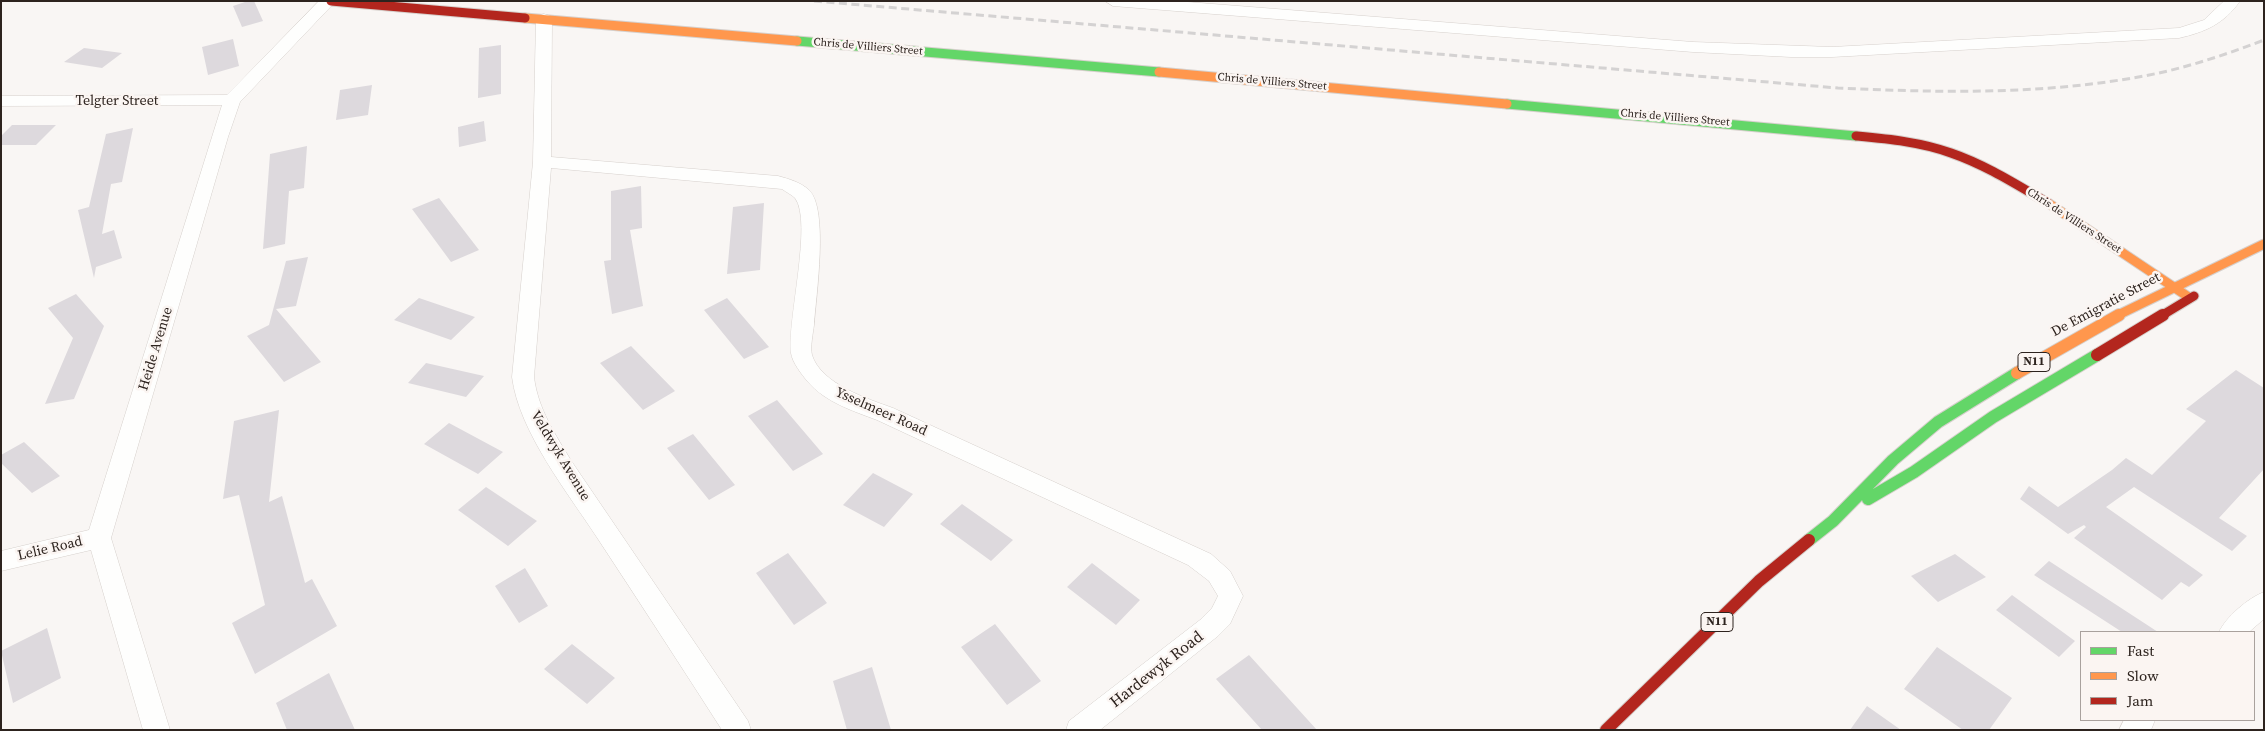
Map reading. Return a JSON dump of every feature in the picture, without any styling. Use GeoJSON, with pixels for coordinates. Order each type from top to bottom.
{"type":"FeatureCollection","features":[{"type":"Feature","properties":{"kind":"main road","name":"Chris de Villiers Street"},"geometry":{"type":"LineString","coordinates":[[329,1],[1705,121],[1893,140],[1950,153],[1995,172],[2054,207],[2190,298]]}},
{"type":"Feature","properties":{"kind":"main road","name":"De Emigratie Street"},"geometry":{"type":"LineString","coordinates":[[1606,730],[1759,581],[1833,521],[1893,460],[1938,422],[2061,345],[2174,287],[2264,244]]}},
{"type":"Feature","properties":{"kind":"main road","name":"De Emigratie Street"},"geometry":{"type":"LineString","coordinates":[[1833,521],[1914,472],[1993,417],[2206,290]]}},
{"type":"Feature","properties":{"kind":"street","name":"Heide Avenue"},"geometry":{"type":"LineString","coordinates":[[99,538],[219,137],[232,100],[329,1]]}},
{"type":"Feature","properties":{"kind":"street"},"geometry":{"type":"LineString","coordinates":[[1114,1],[1693,47],[1808,52],[2179,33],[2208,26],[2222,14],[2232,1]]}},
{"type":"Feature","properties":{"kind":"street","name":"Veldwyk Avenue"},"geometry":{"type":"LineString","coordinates":[[544,19],[542,162],[523,377],[524,390],[544,433],[564,468],[738,730]]}},
{"type":"Feature","properties":{"kind":"street","name":"Telgter Street"},"geometry":{"type":"LineString","coordinates":[[1,101],[232,100]]}},
{"type":"Feature","properties":{"kind":"street","name":"Ysselmeer Road"},"geometry":{"type":"LineString","coordinates":[[542,162],[778,182],[796,189],[807,203],[810,214],[810,244],[801,354],[807,368],[819,382],[836,394],[894,418],[1197,558],[1218,573],[1227,584],[1230,596],[1228,604]]}},
{"type":"Feature","properties":{"kind":"street"},"geometry":{"type":"LineString","coordinates":[[99,538],[157,730]]}},
{"type":"Feature","properties":{"kind":"street","name":"Lelie Road"},"geometry":{"type":"LineString","coordinates":[[1,561],[99,538]]}},
{"type":"Feature","properties":{"kind":"street"},"geometry":{"type":"LineString","coordinates":[[2233,631],[2264,603]]}},
{"type":"Feature","properties":{"kind":"street","name":"Hardewyk Road"},"geometry":{"type":"LineString","coordinates":[[1079,730],[1209,628],[1221,616],[1228,604]]}},
{"type":"Feature","properties":{"kind":"street"},"geometry":{"type":"LineString","coordinates":[[2132,730],[2141,721]]}},
{"type":"Feature","properties":{"kind":"building"},"geometry":{"type":"Polygon","coordinates":[[[254,1],[263,21],[242,27],[233,6],[254,1]]]}},
{"type":"Feature","properties":{"kind":"building"},"geometry":{"type":"Polygon","coordinates":[[[233,39],[239,66],[208,75],[202,47],[233,39]]]}},
{"type":"Feature","properties":{"kind":"building"},"geometry":{"type":"Polygon","coordinates":[[[501,45],[501,94],[478,98],[479,48],[501,45]]]}},
{"type":"Feature","properties":{"kind":"building"},"geometry":{"type":"Polygon","coordinates":[[[84,48],[122,53],[102,68],[64,62],[84,48]]]}},
{"type":"Feature","properties":{"kind":"building"},"geometry":{"type":"Polygon","coordinates":[[[372,85],[368,115],[336,120],[340,90],[372,85]]]}},
{"type":"Feature","properties":{"kind":"building"},"geometry":{"type":"Polygon","coordinates":[[[484,121],[486,141],[459,147],[458,127],[484,121]]]}},
{"type":"Feature","properties":{"kind":"building"},"geometry":{"type":"Polygon","coordinates":[[[12,125],[56,125],[36,145],[1,145],[1,136],[12,125]]]}},
{"type":"Feature","properties":{"kind":"building"},"geometry":{"type":"Polygon","coordinates":[[[133,128],[122,182],[111,184],[102,234],[114,230],[122,258],[96,267],[94,278],[78,210],[89,207],[106,134],[133,128]]]}},
{"type":"Feature","properties":{"kind":"building"},"geometry":{"type":"Polygon","coordinates":[[[307,146],[304,188],[289,191],[285,244],[263,249],[270,154],[307,146]]]}},
{"type":"Feature","properties":{"kind":"building"},"geometry":{"type":"Polygon","coordinates":[[[641,186],[642,228],[630,230],[643,306],[612,314],[604,261],[611,260],[611,191],[641,186]]]}},
{"type":"Feature","properties":{"kind":"building"},"geometry":{"type":"Polygon","coordinates":[[[439,198],[479,250],[451,262],[412,209],[439,198]]]}},
{"type":"Feature","properties":{"kind":"building"},"geometry":{"type":"Polygon","coordinates":[[[764,203],[760,270],[727,274],[733,207],[764,203]]]}},
{"type":"Feature","properties":{"kind":"building"},"geometry":{"type":"Polygon","coordinates":[[[308,257],[296,306],[276,309],[321,362],[284,382],[247,336],[269,325],[286,261],[308,257]]]}},
{"type":"Feature","properties":{"kind":"building"},"geometry":{"type":"Polygon","coordinates":[[[76,294],[104,326],[74,399],[45,404],[73,338],[48,308],[76,294]]]}},
{"type":"Feature","properties":{"kind":"building"},"geometry":{"type":"Polygon","coordinates":[[[419,298],[475,317],[451,340],[394,320],[419,298]]]}},
{"type":"Feature","properties":{"kind":"building"},"geometry":{"type":"Polygon","coordinates":[[[727,298],[769,347],[744,359],[704,310],[727,298]]]}},
{"type":"Feature","properties":{"kind":"building"},"geometry":{"type":"Polygon","coordinates":[[[631,346],[675,391],[643,410],[600,363],[631,346]]]}},
{"type":"Feature","properties":{"kind":"building"},"geometry":{"type":"Polygon","coordinates":[[[426,363],[484,376],[466,397],[408,383],[426,363]]]}},
{"type":"Feature","properties":{"kind":"building"},"geometry":{"type":"Polygon","coordinates":[[[2236,370],[2264,388],[2264,469],[2219,518],[2247,536],[2232,551],[2134,487],[2106,507],[2203,575],[2189,587],[2181,582],[2162,600],[2074,538],[2086,527],[2084,525],[2068,534],[2020,499],[2029,486],[2058,507],[2112,470],[2126,458],[2152,475],[2206,421],[2186,409],[2236,370]]]}},
{"type":"Feature","properties":{"kind":"building"},"geometry":{"type":"Polygon","coordinates":[[[777,400],[823,454],[793,471],[748,416],[777,400]]]}},
{"type":"Feature","properties":{"kind":"building"},"geometry":{"type":"Polygon","coordinates":[[[279,410],[269,502],[282,496],[305,583],[312,579],[337,626],[255,674],[232,623],[265,605],[239,495],[223,499],[234,421],[279,410]]]}},
{"type":"Feature","properties":{"kind":"building"},"geometry":{"type":"Polygon","coordinates":[[[449,423],[503,452],[478,474],[424,444],[449,423]]]}},
{"type":"Feature","properties":{"kind":"building"},"geometry":{"type":"Polygon","coordinates":[[[693,434],[735,485],[709,500],[667,448],[693,434]]]}},
{"type":"Feature","properties":{"kind":"building"},"geometry":{"type":"Polygon","coordinates":[[[24,442],[60,476],[32,493],[1,463],[1,455],[24,442]]]}},
{"type":"Feature","properties":{"kind":"building"},"geometry":{"type":"Polygon","coordinates":[[[873,473],[913,494],[884,527],[843,505],[873,473]]]}},
{"type":"Feature","properties":{"kind":"building"},"geometry":{"type":"Polygon","coordinates":[[[486,487],[537,521],[508,546],[458,510],[486,487]]]}},
{"type":"Feature","properties":{"kind":"building"},"geometry":{"type":"Polygon","coordinates":[[[962,504],[1013,540],[991,561],[940,524],[962,504]]]}},
{"type":"Feature","properties":{"kind":"building"},"geometry":{"type":"Polygon","coordinates":[[[788,553],[827,603],[794,625],[756,573],[788,553]]]}},
{"type":"Feature","properties":{"kind":"building"},"geometry":{"type":"Polygon","coordinates":[[[1955,554],[1986,577],[1938,602],[1911,576],[1955,554]]]}},
{"type":"Feature","properties":{"kind":"building"},"geometry":{"type":"Polygon","coordinates":[[[2049,561],[2156,631],[2120,631],[2034,575],[2049,561]]]}},
{"type":"Feature","properties":{"kind":"building"},"geometry":{"type":"Polygon","coordinates":[[[1092,563],[1140,600],[1116,625],[1067,587],[1092,563]]]}},
{"type":"Feature","properties":{"kind":"building"},"geometry":{"type":"Polygon","coordinates":[[[525,568],[548,606],[519,623],[495,586],[525,568]]]}},
{"type":"Feature","properties":{"kind":"building"},"geometry":{"type":"Polygon","coordinates":[[[2012,595],[2075,641],[2059,657],[1996,610],[2012,595]]]}},
{"type":"Feature","properties":{"kind":"building"},"geometry":{"type":"Polygon","coordinates":[[[995,624],[1041,681],[1007,705],[961,647],[995,624]]]}},
{"type":"Feature","properties":{"kind":"building"},"geometry":{"type":"Polygon","coordinates":[[[47,628],[61,678],[13,703],[1,651],[47,628]]]}},
{"type":"Feature","properties":{"kind":"building"},"geometry":{"type":"Polygon","coordinates":[[[572,644],[615,678],[587,704],[544,669],[572,644]]]}},
{"type":"Feature","properties":{"kind":"building"},"geometry":{"type":"Polygon","coordinates":[[[1937,647],[2012,698],[1989,730],[1963,730],[1904,689],[1937,647]]]}},
{"type":"Feature","properties":{"kind":"building"},"geometry":{"type":"Polygon","coordinates":[[[1249,655],[1317,730],[1262,730],[1216,679],[1249,655]]]}},
{"type":"Feature","properties":{"kind":"building"},"geometry":{"type":"Polygon","coordinates":[[[872,667],[891,730],[847,730],[833,681],[872,667]]]}},
{"type":"Feature","properties":{"kind":"building"},"geometry":{"type":"Polygon","coordinates":[[[329,673],[355,730],[287,730],[276,703],[329,673]]]}},
{"type":"Feature","properties":{"kind":"building"},"geometry":{"type":"Polygon","coordinates":[[[1867,706],[1901,730],[1850,730],[1867,706]]]}},
{"type":"Feature","properties":{"kind":"railway"},"geometry":{"type":"LineString","coordinates":[[814,1],[1838,88],[1919,91],[2039,89],[2119,80],[2186,66],[2264,40]]}},
{"type":"Feature","properties":{"kind":"traffic: fast"},"geometry":{"type":"LineString","coordinates":[[797,41],[1159,72]]}},
{"type":"Feature","properties":{"kind":"traffic: fast"},"geometry":{"type":"LineString","coordinates":[[1507,104],[1856,136]]}},
{"type":"Feature","properties":{"kind":"traffic: fast"},"geometry":{"type":"LineString","coordinates":[[1868,499],[1914,472],[1993,417],[2097,355]]}},
{"type":"Feature","properties":{"kind":"traffic: fast"},"geometry":{"type":"LineString","coordinates":[[1809,540],[1833,521],[1893,460],[1938,422],[2017,373]]}},
{"type":"Feature","properties":{"kind":"traffic: slow"},"geometry":{"type":"LineString","coordinates":[[525,18],[797,41]]}},
{"type":"Feature","properties":{"kind":"traffic: slow"},"geometry":{"type":"LineString","coordinates":[[1159,72],[1507,104]]}},
{"type":"Feature","properties":{"kind":"traffic: slow"},"geometry":{"type":"LineString","coordinates":[[2048,203],[2190,298]]}},
{"type":"Feature","properties":{"kind":"traffic: slow"},"geometry":{"type":"LineString","coordinates":[[2017,373],[2077,337],[2170,289],[2264,244]]}},
{"type":"Feature","properties":{"kind":"traffic: jam"},"geometry":{"type":"LineString","coordinates":[[331,1],[525,18]]}},
{"type":"Feature","properties":{"kind":"traffic: jam"},"geometry":{"type":"LineString","coordinates":[[1856,136],[1916,144],[1951,153],[1989,170],[2048,203]]}},
{"type":"Feature","properties":{"kind":"traffic: jam"},"geometry":{"type":"LineString","coordinates":[[2097,355],[2194,296]]}},
{"type":"Feature","properties":{"kind":"traffic: jam"},"geometry":{"type":"LineString","coordinates":[[1606,730],[1759,581],[1809,540]]}}]}
